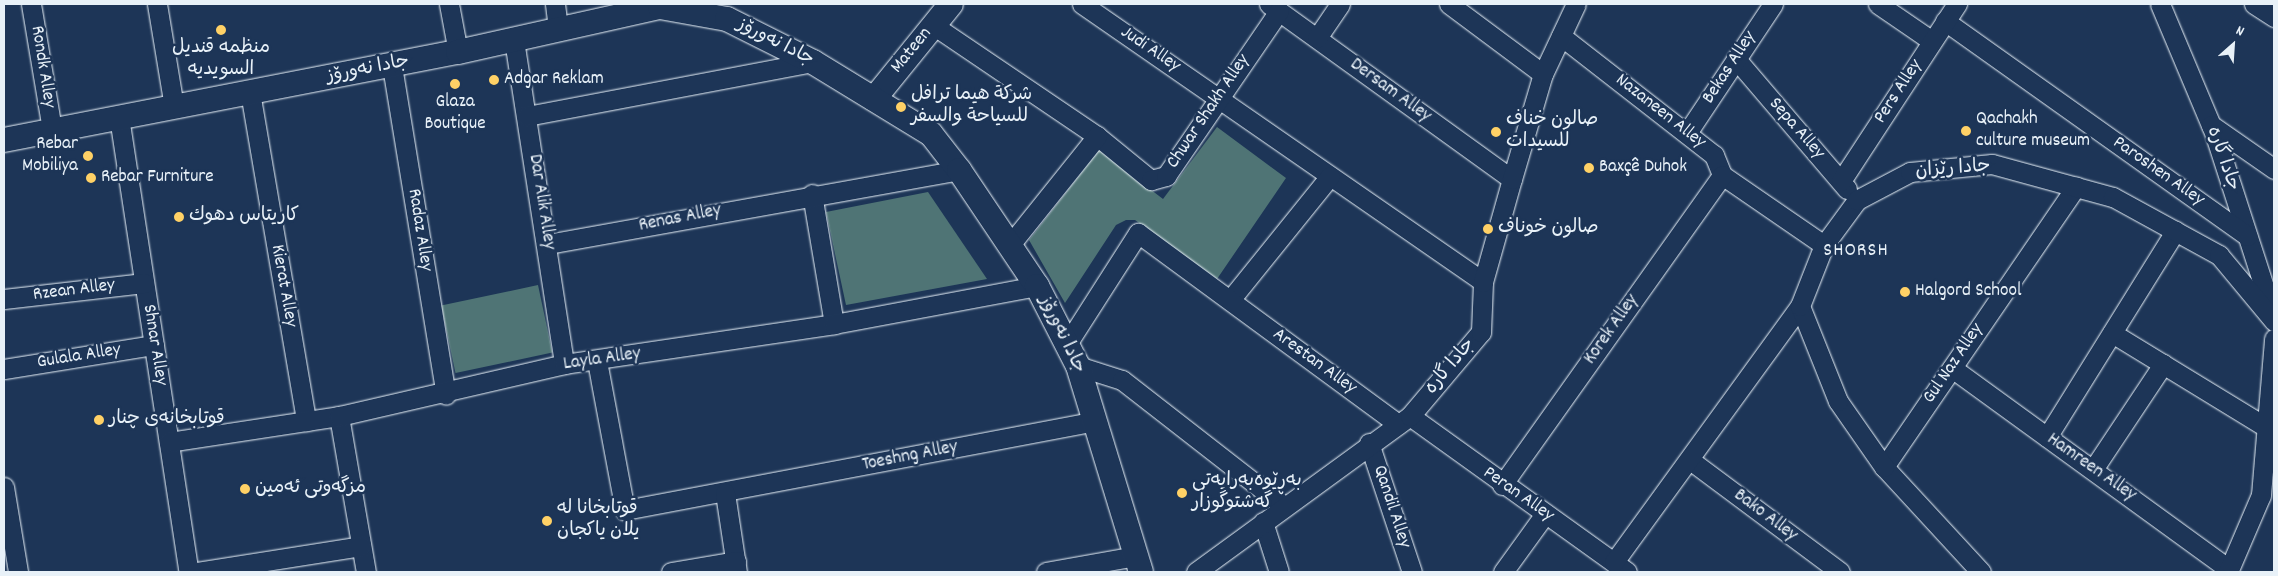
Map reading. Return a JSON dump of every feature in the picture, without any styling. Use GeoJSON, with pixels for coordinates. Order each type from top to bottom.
{"type":"FeatureCollection","features":[{"type":"Feature","properties":{"kind":"street","name":"Rondk Alley"},"geometry":{"type":"LineString","coordinates":[[32,4],[52,130]]}},
{"type":"Feature","properties":{"kind":"street"},"geometry":{"type":"LineString","coordinates":[[157,4],[174,107]]}},
{"type":"Feature","properties":{"kind":"street"},"geometry":{"type":"LineString","coordinates":[[449,4],[458,52]]}},
{"type":"Feature","properties":{"kind":"street"},"geometry":{"type":"LineString","coordinates":[[555,4],[558,30]]}},
{"type":"Feature","properties":{"kind":"street","name":"Mateen"},"geometry":{"type":"LineString","coordinates":[[874,99],[951,4]]}},
{"type":"Feature","properties":{"kind":"street","name":"Judi Alley"},"geometry":{"type":"LineString","coordinates":[[1082,4],[1483,282]]}},
{"type":"Feature","properties":{"kind":"street"},"geometry":{"type":"LineString","coordinates":[[1317,38],[1340,4]]}},
{"type":"Feature","properties":{"kind":"street"},"geometry":{"type":"LineString","coordinates":[[1449,4],[1544,74]]}},
{"type":"Feature","properties":{"kind":"street","name":"جادا گارە"},"geometry":{"type":"LineString","coordinates":[[1196,572],[1369,442],[1404,420],[1481,332],[1483,282],[1512,179],[1544,74],[1576,4]]}},
{"type":"Feature","properties":{"kind":"street"},"geometry":{"type":"LineString","coordinates":[[1878,4],[1932,41]]}},
{"type":"Feature","properties":{"kind":"street","name":"Pers Alley"},"geometry":{"type":"LineString","coordinates":[[1841,181],[1957,4]]}},
{"type":"Feature","properties":{"kind":"street","name":"جادا گارە"},"geometry":{"type":"LineString","coordinates":[[2160,4],[2211,125],[2274,320]]}},
{"type":"Feature","properties":{"kind":"street"},"geometry":{"type":"LineString","coordinates":[[2254,4],[2274,18]]}},
{"type":"Feature","properties":{"kind":"street","name":"جادا نەورۆز"},"geometry":{"type":"LineString","coordinates":[[4,140],[392,66],[660,7],[727,19],[813,62],[931,134],[959,170],[1037,286],[1078,366],[1138,564]]}},
{"type":"Feature","properties":{"kind":"street","name":"Bekas Alley"},"geometry":{"type":"LineString","coordinates":[[1687,133],[1736,59],[1765,7]]}},
{"type":"Feature","properties":{"kind":"street","name":"Chwar Shakh Alley"},"geometry":{"type":"LineString","coordinates":[[1096,136],[1151,180],[1166,176],[1274,8]]}},
{"type":"Feature","properties":{"kind":"street","name":"Dersam Alley"},"geometry":{"type":"LineString","coordinates":[[1274,8],[1512,179]]}},
{"type":"Feature","properties":{"kind":"street","name":"Paroshen Alley"},"geometry":{"type":"LineString","coordinates":[[1946,21],[2247,236]]}},
{"type":"Feature","properties":{"kind":"street"},"geometry":{"type":"LineString","coordinates":[[933,25],[1096,136],[1009,246]]}},
{"type":"Feature","properties":{"kind":"street","name":"Nazaneen Alley"},"geometry":{"type":"LineString","coordinates":[[1561,36],[1714,155],[1722,174],[1824,245]]}},
{"type":"Feature","properties":{"kind":"street","name":"Dar Alik Alley"},"geometry":{"type":"LineString","coordinates":[[514,40],[548,244],[564,364]]}},
{"type":"Feature","properties":{"kind":"street","name":"Sepa Alley"},"geometry":{"type":"LineString","coordinates":[[1736,59],[1857,200]]}},
{"type":"Feature","properties":{"kind":"street"},"geometry":{"type":"LineString","coordinates":[[527,116],[813,62]]}},
{"type":"Feature","properties":{"kind":"street","name":"Radaz Alley"},"geometry":{"type":"LineString","coordinates":[[392,66],[446,395]]}},
{"type":"Feature","properties":{"kind":"street","name":"Kierat Alley"},"geometry":{"type":"LineString","coordinates":[[250,92],[306,421]]}},
{"type":"Feature","properties":{"kind":"street","name":"Shnar Alley"},"geometry":{"type":"LineString","coordinates":[[119,117],[189,572]]}},
{"type":"Feature","properties":{"kind":"street"},"geometry":{"type":"LineString","coordinates":[[2211,125],[2274,169]]}},
{"type":"Feature","properties":{"kind":"street","name":"جادا رێزان"},"geometry":{"type":"LineString","coordinates":[[1620,567],[1690,460],[1800,306],[1824,245],[1857,200],[1910,172],[1992,164],[2113,197],[2219,255],[2274,320]]}},
{"type":"Feature","properties":{"kind":"street","name":"Renas Alley"},"geometry":{"type":"LineString","coordinates":[[548,244],[812,194],[959,170]]}},
{"type":"Feature","properties":{"kind":"street","name":"Korek Alley"},"geometry":{"type":"LineString","coordinates":[[1502,485],[1722,174]]}},
{"type":"Feature","properties":{"kind":"street"},"geometry":{"type":"LineString","coordinates":[[1230,300],[1330,176]]}},
{"type":"Feature","properties":{"kind":"street","name":"Gul Naz Alley"},"geometry":{"type":"LineString","coordinates":[[1884,467],[2076,187]]}},
{"type":"Feature","properties":{"kind":"street"},"geometry":{"type":"LineString","coordinates":[[812,194],[834,324]]}},
{"type":"Feature","properties":{"kind":"street"},"geometry":{"type":"LineString","coordinates":[[2047,437],[2175,231]]}},
{"type":"Feature","properties":{"kind":"street","name":"Arestan Alley"},"geometry":{"type":"LineString","coordinates":[[1067,344],[1138,233],[1230,300],[1404,420]]}},
{"type":"Feature","properties":{"kind":"street","name":"Rzean Alley"},"geometry":{"type":"LineString","coordinates":[[4,299],[144,283]]}},
{"type":"Feature","properties":{"kind":"street","name":"Layla Alley"},"geometry":{"type":"LineString","coordinates":[[169,442],[339,416],[446,395],[564,364],[597,361],[834,324],[1037,286]]}},
{"type":"Feature","properties":{"kind":"street"},"geometry":{"type":"LineString","coordinates":[[1800,306],[1838,401],[1884,467],[1976,571]]}},
{"type":"Feature","properties":{"kind":"street"},"geometry":{"type":"LineString","coordinates":[[2112,333],[2266,427]]}},
{"type":"Feature","properties":{"kind":"street"},"geometry":{"type":"LineString","coordinates":[[2229,570],[2268,500],[2266,427],[2272,392],[2274,339]]}},
{"type":"Feature","properties":{"kind":"street","name":"Gulala Alley"},"geometry":{"type":"LineString","coordinates":[[4,369],[154,345]]}},
{"type":"Feature","properties":{"kind":"street","name":"Toeshng Alley"},"geometry":{"type":"LineString","coordinates":[[597,361],[625,510],[724,493],[1095,421]]}},
{"type":"Feature","properties":{"kind":"street"},"geometry":{"type":"LineString","coordinates":[[2094,468],[2163,364]]}},
{"type":"Feature","properties":{"kind":"street"},"geometry":{"type":"LineString","coordinates":[[1078,366],[1122,380],[1284,506]]}},
{"type":"Feature","properties":{"kind":"street","name":"Hamreen Alley"},"geometry":{"type":"LineString","coordinates":[[1952,368],[2047,437],[2094,468],[2229,570]]}},
{"type":"Feature","properties":{"kind":"street"},"geometry":{"type":"LineString","coordinates":[[339,416],[366,572]]}},
{"type":"Feature","properties":{"kind":"street","name":"Peran Alley"},"geometry":{"type":"LineString","coordinates":[[1404,420],[1545,514],[1620,567]]}},
{"type":"Feature","properties":{"kind":"street","name":"Qandil Alley"},"geometry":{"type":"LineString","coordinates":[[1369,442],[1412,572]]}},
{"type":"Feature","properties":{"kind":"street","name":"Bako Alley"},"geometry":{"type":"LineString","coordinates":[[1690,460],[1840,572]]}},
{"type":"Feature","properties":{"kind":"street"},"geometry":{"type":"LineString","coordinates":[[4,487],[18,572]]}},
{"type":"Feature","properties":{"kind":"street"},"geometry":{"type":"LineString","coordinates":[[671,572],[736,567],[724,493]]}},
{"type":"Feature","properties":{"kind":"street"},"geometry":{"type":"LineString","coordinates":[[1503,572],[1545,514]]}},
{"type":"Feature","properties":{"kind":"street"},"geometry":{"type":"LineString","coordinates":[[1263,522],[1279,572]]}},
{"type":"Feature","properties":{"kind":"street"},"geometry":{"type":"LineString","coordinates":[[197,572],[362,546]]}},
{"type":"Feature","properties":{"kind":"street"},"geometry":{"type":"LineString","coordinates":[[1046,572],[1138,564]]}},
{"type":"Feature","properties":{"kind":"green space"},"geometry":{"type":"Polygon","coordinates":[[[1217,127],[1286,178],[1217,279],[1135,220],[1126,220],[1116,225],[1065,303],[1029,240],[1099,150],[1163,199],[1217,127]]]}},
{"type":"Feature","properties":{"kind":"green space"},"geometry":{"type":"Polygon","coordinates":[[[928,192],[987,279],[846,305],[826,212],[928,192]]]}},
{"type":"Feature","properties":{"kind":"green space"},"geometry":{"type":"Polygon","coordinates":[[[538,285],[552,352],[456,373],[441,306],[538,285]]]}},
{"type":"Feature","properties":{"kind":"place","name":"منظمه قنديل السويديه"},"geometry":{"type":"Point","coordinates":[221,30]}},
{"type":"Feature","properties":{"kind":"place","name":"Adgar Reklam"},"geometry":{"type":"Point","coordinates":[494,80]}},
{"type":"Feature","properties":{"kind":"place","name":"Glaza Boutique"},"geometry":{"type":"Point","coordinates":[455,84]}},
{"type":"Feature","properties":{"kind":"place","name":"شركة هيما ترافل للسياحة والسفر"},"geometry":{"type":"Point","coordinates":[901,107]}},
{"type":"Feature","properties":{"kind":"place","name":"Qachakh culture museum"},"geometry":{"type":"Point","coordinates":[1966,131]}},
{"type":"Feature","properties":{"kind":"place","name":"صالون خناف للسيدات"},"geometry":{"type":"Point","coordinates":[1496,132]}},
{"type":"Feature","properties":{"kind":"place","name":"Rebar Mobiliya"},"geometry":{"type":"Point","coordinates":[88,156]}},
{"type":"Feature","properties":{"kind":"place","name":"Baxçê Duhok"},"geometry":{"type":"Point","coordinates":[1589,168]}},
{"type":"Feature","properties":{"kind":"place","name":"Rebar Furniture"},"geometry":{"type":"Point","coordinates":[91,178]}},
{"type":"Feature","properties":{"kind":"place","name":"كاريتاس دهوك"},"geometry":{"type":"Point","coordinates":[179,217]}},
{"type":"Feature","properties":{"kind":"place","name":"صالون خوناف"},"geometry":{"type":"Point","coordinates":[1488,229]}},
{"type":"Feature","properties":{"kind":"place","name":"Halgord School"},"geometry":{"type":"Point","coordinates":[1905,292]}},
{"type":"Feature","properties":{"kind":"place","name":"قوتابخانەی چنار"},"geometry":{"type":"Point","coordinates":[99,420]}},
{"type":"Feature","properties":{"kind":"place","name":"مزگەوتی ئەمین"},"geometry":{"type":"Point","coordinates":[245,489]}},
{"type":"Feature","properties":{"kind":"place","name":"بەڕێوەبەرایەتی گەشتوگوزار"},"geometry":{"type":"Point","coordinates":[1182,493]}},
{"type":"Feature","properties":{"kind":"place","name":"قوتابخانا له يلان ياكجان"},"geometry":{"type":"Point","coordinates":[547,521]}},
{"type":"Feature","properties":{"kind":"district","name":"SHORSH"},"geometry":{"type":"Point","coordinates":[1856,251]}}]}
